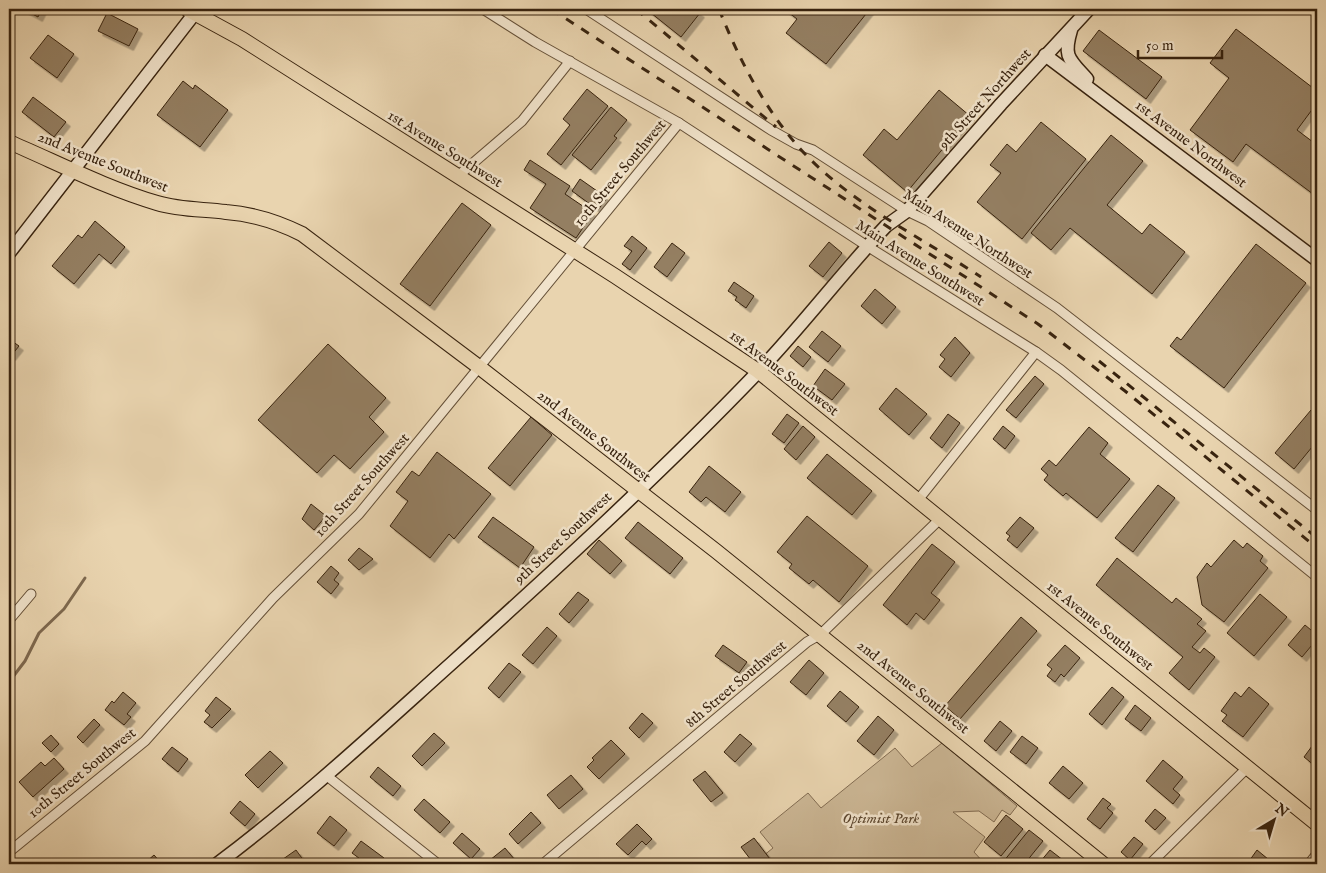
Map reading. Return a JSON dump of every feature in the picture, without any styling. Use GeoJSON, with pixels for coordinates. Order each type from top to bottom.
{"type":"FeatureCollection","features":[{"type":"Feature","properties":{"kind":"main road","name":"1st Avenue Southwest"},"geometry":{"type":"LineString","coordinates":[[194,10],[574,250],[758,371],[1317,824]]}},
{"type":"Feature","properties":{"kind":"main road","name":"2nd Avenue Southwest"},"geometry":{"type":"LineString","coordinates":[[9,142],[74,171],[158,204],[192,210],[250,215],[295,230],[336,258],[638,491],[820,634],[1103,864]]}},
{"type":"Feature","properties":{"kind":"street","name":"Main Avenue Southwest"},"geometry":{"type":"LineString","coordinates":[[482,9],[679,123],[867,246],[1036,352],[1061,370],[1317,577]]}},
{"type":"Feature","properties":{"kind":"street","name":"Main Avenue Northwest"},"geometry":{"type":"LineString","coordinates":[[586,9],[748,116],[796,144],[813,150],[907,212],[928,221],[1057,308],[1317,510]]}},
{"type":"Feature","properties":{"kind":"street","name":"9th Street Northwest"},"geometry":{"type":"LineString","coordinates":[[907,212],[1089,9]]}},
{"type":"Feature","properties":{"kind":"street"},"geometry":{"type":"LineString","coordinates":[[9,254],[74,171],[194,10]]}},
{"type":"Feature","properties":{"kind":"street"},"geometry":{"type":"LineString","coordinates":[[1071,28],[1067,43],[1067,57],[1103,98]]}},
{"type":"Feature","properties":{"kind":"street","name":"1st Avenue Northwest"},"geometry":{"type":"LineString","coordinates":[[1046,55],[1317,260]]}},
{"type":"Feature","properties":{"kind":"street"},"geometry":{"type":"LineString","coordinates":[[458,176],[522,121],[570,61]]}},
{"type":"Feature","properties":{"kind":"street","name":"10th Street Southwest"},"geometry":{"type":"LineString","coordinates":[[9,852],[100,776],[118,765],[145,741],[273,598],[359,514],[679,123]]}},
{"type":"Feature","properties":{"kind":"street","name":"9th Street Southwest"},"geometry":{"type":"LineString","coordinates":[[217,864],[327,776],[491,628],[638,491],[758,371],[892,220],[907,212]]}},
{"type":"Feature","properties":{"kind":"street"},"geometry":{"type":"LineString","coordinates":[[918,500],[1036,352]]}},
{"type":"Feature","properties":{"kind":"street","name":"8th Street Southwest"},"geometry":{"type":"LineString","coordinates":[[543,864],[800,648],[820,634],[941,518]]}},
{"type":"Feature","properties":{"kind":"street"},"geometry":{"type":"LineString","coordinates":[[9,620],[31,594]]}},
{"type":"Feature","properties":{"kind":"street"},"geometry":{"type":"LineString","coordinates":[[1150,864],[1248,767]]}},
{"type":"Feature","properties":{"kind":"street"},"geometry":{"type":"LineString","coordinates":[[327,776],[438,864]]}},
{"type":"Feature","properties":{"kind":"street"},"geometry":{"type":"LineString","coordinates":[[1309,864],[1317,854]]}},
{"type":"Feature","properties":{"kind":"green space","name":"Optimist Park"},"geometry":{"type":"Polygon","coordinates":[[[942,743],[1017,806],[1010,815],[1002,810],[994,822],[979,811],[953,812],[985,837],[974,852],[985,864],[753,864],[773,848],[760,832],[808,793],[821,808],[895,748],[912,767],[942,743]]]}},
{"type":"Feature","properties":{"kind":"building"},"geometry":{"type":"Polygon","coordinates":[[[23,9],[42,9],[38,17],[23,9]]]}},
{"type":"Feature","properties":{"kind":"building"},"geometry":{"type":"Polygon","coordinates":[[[646,9],[694,9],[700,13],[681,37],[646,9]]]}},
{"type":"Feature","properties":{"kind":"building"},"geometry":{"type":"Polygon","coordinates":[[[784,9],[870,9],[826,64],[786,33],[797,19],[784,9]]]}},
{"type":"Feature","properties":{"kind":"building"},"geometry":{"type":"Polygon","coordinates":[[[107,13],[138,29],[129,46],[98,31],[107,13]]]}},
{"type":"Feature","properties":{"kind":"building"},"geometry":{"type":"Polygon","coordinates":[[[1236,29],[1317,91],[1317,103],[1297,130],[1317,145],[1317,197],[1246,144],[1233,162],[1190,130],[1229,78],[1210,63],[1236,29]]]}},
{"type":"Feature","properties":{"kind":"building"},"geometry":{"type":"Polygon","coordinates":[[[1099,30],[1162,77],[1146,99],[1083,51],[1099,30]]]}},
{"type":"Feature","properties":{"kind":"building"},"geometry":{"type":"Polygon","coordinates":[[[48,35],[74,54],[57,78],[30,58],[48,35]]]}},
{"type":"Feature","properties":{"kind":"building"},"geometry":{"type":"Polygon","coordinates":[[[183,81],[193,89],[195,85],[228,110],[200,147],[157,115],[183,81]]]}},
{"type":"Feature","properties":{"kind":"building"},"geometry":{"type":"Polygon","coordinates":[[[587,89],[608,106],[561,165],[547,154],[570,125],[563,119],[587,89]]]}},
{"type":"Feature","properties":{"kind":"building"},"geometry":{"type":"Polygon","coordinates":[[[939,90],[970,116],[907,192],[863,155],[884,129],[897,140],[939,90]]]}},
{"type":"Feature","properties":{"kind":"building"},"geometry":{"type":"Polygon","coordinates":[[[33,97],[66,122],[54,137],[22,112],[33,97]]]}},
{"type":"Feature","properties":{"kind":"building"},"geometry":{"type":"Polygon","coordinates":[[[611,107],[627,120],[614,136],[617,138],[591,170],[572,155],[611,107]]]}},
{"type":"Feature","properties":{"kind":"building"},"geometry":{"type":"Polygon","coordinates":[[[1041,122],[1086,159],[1022,239],[977,202],[1001,173],[990,165],[1007,144],[1016,152],[1041,122]]]}},
{"type":"Feature","properties":{"kind":"building"},"geometry":{"type":"Polygon","coordinates":[[[1111,135],[1143,161],[1107,205],[1142,234],[1150,224],[1185,252],[1152,294],[1070,228],[1051,250],[1031,233],[1111,135]]]}},
{"type":"Feature","properties":{"kind":"building"},"geometry":{"type":"Polygon","coordinates":[[[530,160],[570,186],[565,194],[593,213],[576,238],[530,208],[546,184],[524,170],[530,160]]]}},
{"type":"Feature","properties":{"kind":"building"},"geometry":{"type":"Polygon","coordinates":[[[580,179],[607,198],[598,210],[572,191],[580,179]]]}},
{"type":"Feature","properties":{"kind":"building"},"geometry":{"type":"Polygon","coordinates":[[[462,203],[491,225],[430,306],[400,284],[462,203]]]}},
{"type":"Feature","properties":{"kind":"building"},"geometry":{"type":"Polygon","coordinates":[[[95,221],[125,247],[111,264],[99,254],[74,284],[52,266],[78,235],[82,238],[95,221]]]}},
{"type":"Feature","properties":{"kind":"building"},"geometry":{"type":"Polygon","coordinates":[[[632,236],[647,248],[630,270],[622,264],[632,251],[624,246],[632,236]]]}},
{"type":"Feature","properties":{"kind":"building"},"geometry":{"type":"Polygon","coordinates":[[[829,242],[842,253],[823,277],[809,266],[829,242]]]}},
{"type":"Feature","properties":{"kind":"building"},"geometry":{"type":"Polygon","coordinates":[[[672,243],[685,253],[667,277],[654,267],[672,243]]]}},
{"type":"Feature","properties":{"kind":"building"},"geometry":{"type":"Polygon","coordinates":[[[1256,244],[1306,283],[1224,388],[1170,346],[1177,337],[1181,340],[1256,244]]]}},
{"type":"Feature","properties":{"kind":"building"},"geometry":{"type":"Polygon","coordinates":[[[734,282],[754,296],[746,308],[735,300],[737,297],[728,291],[734,282]]]}},
{"type":"Feature","properties":{"kind":"building"},"geometry":{"type":"Polygon","coordinates":[[[875,289],[896,307],[882,324],[861,306],[875,289]]]}},
{"type":"Feature","properties":{"kind":"building"},"geometry":{"type":"Polygon","coordinates":[[[822,331],[841,346],[828,362],[809,347],[822,331]]]}},
{"type":"Feature","properties":{"kind":"building"},"geometry":{"type":"Polygon","coordinates":[[[955,337],[970,353],[951,377],[939,367],[945,359],[940,355],[955,337]]]}},
{"type":"Feature","properties":{"kind":"building"},"geometry":{"type":"Polygon","coordinates":[[[9,339],[19,346],[11,356],[9,355],[9,339]]]}},
{"type":"Feature","properties":{"kind":"building"},"geometry":{"type":"Polygon","coordinates":[[[328,344],[386,398],[369,417],[384,432],[350,469],[334,455],[317,473],[258,420],[328,344]]]}},
{"type":"Feature","properties":{"kind":"building"},"geometry":{"type":"Polygon","coordinates":[[[798,346],[811,357],[803,367],[790,356],[798,346]]]}},
{"type":"Feature","properties":{"kind":"building"},"geometry":{"type":"Polygon","coordinates":[[[825,369],[845,384],[832,400],[813,386],[825,369]]]}},
{"type":"Feature","properties":{"kind":"building"},"geometry":{"type":"Polygon","coordinates":[[[1035,376],[1044,384],[1016,418],[1006,410],[1035,376]]]}},
{"type":"Feature","properties":{"kind":"building"},"geometry":{"type":"Polygon","coordinates":[[[896,388],[927,414],[909,435],[879,409],[896,388]]]}},
{"type":"Feature","properties":{"kind":"building"},"geometry":{"type":"Polygon","coordinates":[[[1311,410],[1317,415],[1317,441],[1294,469],[1275,453],[1311,410]]]}},
{"type":"Feature","properties":{"kind":"building"},"geometry":{"type":"Polygon","coordinates":[[[787,414],[799,423],[784,443],[772,434],[787,414]]]}},
{"type":"Feature","properties":{"kind":"building"},"geometry":{"type":"Polygon","coordinates":[[[948,414],[960,423],[942,448],[930,438],[948,414]]]}},
{"type":"Feature","properties":{"kind":"building"},"geometry":{"type":"Polygon","coordinates":[[[531,417],[552,435],[510,486],[488,468],[531,417]]]}},
{"type":"Feature","properties":{"kind":"building"},"geometry":{"type":"Polygon","coordinates":[[[803,426],[815,437],[796,460],[784,449],[803,426]]]}},
{"type":"Feature","properties":{"kind":"building"},"geometry":{"type":"Polygon","coordinates":[[[1003,426],[1015,436],[1005,449],[993,439],[1003,426]]]}},
{"type":"Feature","properties":{"kind":"building"},"geometry":{"type":"Polygon","coordinates":[[[1089,427],[1108,443],[1100,454],[1130,479],[1097,518],[1066,493],[1063,496],[1044,480],[1048,475],[1041,469],[1049,460],[1056,466],[1089,427]]]}},
{"type":"Feature","properties":{"kind":"building"},"geometry":{"type":"Polygon","coordinates":[[[437,452],[491,494],[454,539],[449,534],[430,558],[390,526],[408,501],[396,492],[412,471],[419,476],[437,452]]]}},
{"type":"Feature","properties":{"kind":"building"},"geometry":{"type":"Polygon","coordinates":[[[827,454],[872,491],[852,515],[807,478],[827,454]]]}},
{"type":"Feature","properties":{"kind":"building"},"geometry":{"type":"Polygon","coordinates":[[[709,466],[741,492],[725,512],[706,497],[701,502],[689,492],[709,466]]]}},
{"type":"Feature","properties":{"kind":"building"},"geometry":{"type":"Polygon","coordinates":[[[1158,485],[1175,498],[1133,552],[1115,538],[1158,485]]]}},
{"type":"Feature","properties":{"kind":"building"},"geometry":{"type":"Polygon","coordinates":[[[311,504],[326,516],[314,530],[302,519],[311,504]]]}},
{"type":"Feature","properties":{"kind":"building"},"geometry":{"type":"Polygon","coordinates":[[[807,516],[868,566],[839,602],[813,580],[809,584],[789,568],[792,564],[777,552],[807,516]]]}},
{"type":"Feature","properties":{"kind":"building"},"geometry":{"type":"Polygon","coordinates":[[[493,517],[534,547],[520,568],[478,537],[493,517]]]}},
{"type":"Feature","properties":{"kind":"building"},"geometry":{"type":"Polygon","coordinates":[[[1020,517],[1034,528],[1017,548],[1007,540],[1010,536],[1006,533],[1020,517]]]}},
{"type":"Feature","properties":{"kind":"building"},"geometry":{"type":"Polygon","coordinates":[[[638,522],[683,558],[670,574],[625,538],[638,522]]]}},
{"type":"Feature","properties":{"kind":"building"},"geometry":{"type":"Polygon","coordinates":[[[599,540],[622,561],[610,574],[587,554],[599,540]]]}},
{"type":"Feature","properties":{"kind":"building"},"geometry":{"type":"Polygon","coordinates":[[[1234,540],[1243,548],[1247,543],[1263,556],[1260,561],[1268,568],[1224,622],[1202,605],[1197,577],[1207,563],[1211,567],[1234,540]]]}},
{"type":"Feature","properties":{"kind":"building"},"geometry":{"type":"Polygon","coordinates":[[[932,544],[955,562],[931,593],[940,600],[924,620],[916,613],[907,625],[883,605],[932,544]]]}},
{"type":"Feature","properties":{"kind":"building"},"geometry":{"type":"Polygon","coordinates":[[[359,548],[373,559],[359,570],[348,560],[359,548]]]}},
{"type":"Feature","properties":{"kind":"building"},"geometry":{"type":"Polygon","coordinates":[[[1117,558],[1172,603],[1176,598],[1202,619],[1197,624],[1206,631],[1192,647],[1200,653],[1204,648],[1215,657],[1189,690],[1169,673],[1183,657],[1096,585],[1117,558]]]}},
{"type":"Feature","properties":{"kind":"building"},"geometry":{"type":"Polygon","coordinates":[[[331,566],[339,573],[334,580],[339,584],[331,594],[317,582],[331,566]]]}},
{"type":"Feature","properties":{"kind":"building"},"geometry":{"type":"Polygon","coordinates":[[[578,592],[589,600],[569,623],[559,614],[578,592]]]}},
{"type":"Feature","properties":{"kind":"building"},"geometry":{"type":"Polygon","coordinates":[[[1260,594],[1287,617],[1254,656],[1227,633],[1260,594]]]}},
{"type":"Feature","properties":{"kind":"building"},"geometry":{"type":"Polygon","coordinates":[[[1021,617],[1037,631],[960,719],[945,706],[1021,617]]]}},
{"type":"Feature","properties":{"kind":"building"},"geometry":{"type":"Polygon","coordinates":[[[1305,625],[1317,635],[1317,639],[1302,657],[1288,645],[1305,625]]]}},
{"type":"Feature","properties":{"kind":"building"},"geometry":{"type":"Polygon","coordinates":[[[547,627],[557,636],[533,664],[522,655],[547,627]]]}},
{"type":"Feature","properties":{"kind":"building"},"geometry":{"type":"Polygon","coordinates":[[[723,645],[747,662],[739,673],[715,656],[723,645]]]}},
{"type":"Feature","properties":{"kind":"building"},"geometry":{"type":"Polygon","coordinates":[[[1065,645],[1080,658],[1064,677],[1061,674],[1055,682],[1047,676],[1052,669],[1047,665],[1065,645]]]}},
{"type":"Feature","properties":{"kind":"building"},"geometry":{"type":"Polygon","coordinates":[[[809,660],[824,673],[806,695],[790,682],[809,660]]]}},
{"type":"Feature","properties":{"kind":"building"},"geometry":{"type":"Polygon","coordinates":[[[509,663],[521,672],[499,698],[488,688],[509,663]]]}},
{"type":"Feature","properties":{"kind":"building"},"geometry":{"type":"Polygon","coordinates":[[[1112,687],[1124,697],[1102,725],[1089,714],[1112,687]]]}},
{"type":"Feature","properties":{"kind":"building"},"geometry":{"type":"Polygon","coordinates":[[[1249,687],[1269,704],[1243,737],[1222,721],[1227,715],[1221,711],[1235,692],[1241,697],[1249,687]]]}},
{"type":"Feature","properties":{"kind":"building"},"geometry":{"type":"Polygon","coordinates":[[[840,691],[859,707],[846,722],[827,706],[840,691]]]}},
{"type":"Feature","properties":{"kind":"building"},"geometry":{"type":"Polygon","coordinates":[[[123,692],[136,703],[127,714],[131,717],[124,725],[105,710],[123,692]]]}},
{"type":"Feature","properties":{"kind":"building"},"geometry":{"type":"Polygon","coordinates":[[[216,697],[231,709],[212,728],[204,722],[210,715],[205,711],[216,697]]]}},
{"type":"Feature","properties":{"kind":"building"},"geometry":{"type":"Polygon","coordinates":[[[1135,705],[1151,718],[1141,731],[1125,719],[1135,705]]]}},
{"type":"Feature","properties":{"kind":"building"},"geometry":{"type":"Polygon","coordinates":[[[642,713],[653,723],[639,738],[629,728],[642,713]]]}},
{"type":"Feature","properties":{"kind":"building"},"geometry":{"type":"Polygon","coordinates":[[[878,716],[894,730],[874,755],[857,741],[878,716]]]}},
{"type":"Feature","properties":{"kind":"building"},"geometry":{"type":"Polygon","coordinates":[[[94,719],[100,725],[83,743],[77,737],[94,719]]]}},
{"type":"Feature","properties":{"kind":"building"},"geometry":{"type":"Polygon","coordinates":[[[1000,721],[1012,731],[996,751],[984,741],[1000,721]]]}},
{"type":"Feature","properties":{"kind":"building"},"geometry":{"type":"Polygon","coordinates":[[[434,733],[445,743],[422,766],[412,756],[434,733]]]}},
{"type":"Feature","properties":{"kind":"building"},"geometry":{"type":"Polygon","coordinates":[[[740,734],[752,744],[735,762],[724,752],[740,734]]]}},
{"type":"Feature","properties":{"kind":"building"},"geometry":{"type":"Polygon","coordinates":[[[51,735],[59,744],[51,752],[42,743],[51,735]]]}},
{"type":"Feature","properties":{"kind":"building"},"geometry":{"type":"Polygon","coordinates":[[[1022,736],[1038,748],[1026,764],[1010,752],[1022,736]]]}},
{"type":"Feature","properties":{"kind":"building"},"geometry":{"type":"Polygon","coordinates":[[[611,740],[625,754],[599,779],[587,767],[594,760],[592,758],[611,740]]]}},
{"type":"Feature","properties":{"kind":"building"},"geometry":{"type":"Polygon","coordinates":[[[1315,742],[1317,744],[1315,766],[1304,757],[1315,742]]]}},
{"type":"Feature","properties":{"kind":"building"},"geometry":{"type":"Polygon","coordinates":[[[172,747],[188,759],[178,772],[162,759],[172,747]]]}},
{"type":"Feature","properties":{"kind":"building"},"geometry":{"type":"Polygon","coordinates":[[[270,751],[283,763],[258,788],[245,775],[270,751]]]}},
{"type":"Feature","properties":{"kind":"building"},"geometry":{"type":"Polygon","coordinates":[[[54,758],[64,769],[33,797],[19,782],[41,762],[45,766],[54,758]]]}},
{"type":"Feature","properties":{"kind":"building"},"geometry":{"type":"Polygon","coordinates":[[[1163,760],[1183,777],[1173,789],[1180,795],[1173,804],[1146,781],[1163,760]]]}},
{"type":"Feature","properties":{"kind":"building"},"geometry":{"type":"Polygon","coordinates":[[[1063,766],[1083,783],[1069,799],[1049,783],[1063,766]]]}},
{"type":"Feature","properties":{"kind":"building"},"geometry":{"type":"Polygon","coordinates":[[[378,767],[401,786],[393,796],[370,777],[378,767]]]}},
{"type":"Feature","properties":{"kind":"building"},"geometry":{"type":"Polygon","coordinates":[[[705,771],[723,793],[711,802],[693,780],[705,771]]]}},
{"type":"Feature","properties":{"kind":"building"},"geometry":{"type":"Polygon","coordinates":[[[571,775],[583,789],[559,809],[547,795],[571,775]]]}},
{"type":"Feature","properties":{"kind":"building"},"geometry":{"type":"Polygon","coordinates":[[[1103,798],[1111,804],[1107,808],[1113,813],[1100,829],[1087,819],[1103,798]]]}},
{"type":"Feature","properties":{"kind":"building"},"geometry":{"type":"Polygon","coordinates":[[[424,799],[450,822],[440,833],[414,810],[424,799]]]}},
{"type":"Feature","properties":{"kind":"building"},"geometry":{"type":"Polygon","coordinates":[[[240,801],[255,814],[245,826],[230,813],[240,801]]]}},
{"type":"Feature","properties":{"kind":"building"},"geometry":{"type":"Polygon","coordinates":[[[1155,809],[1166,818],[1155,830],[1145,821],[1155,809]]]}},
{"type":"Feature","properties":{"kind":"building"},"geometry":{"type":"Polygon","coordinates":[[[531,812],[541,823],[518,844],[509,834],[531,812]]]}},
{"type":"Feature","properties":{"kind":"building"},"geometry":{"type":"Polygon","coordinates":[[[1006,815],[1023,829],[1001,856],[984,842],[1006,815]]]}},
{"type":"Feature","properties":{"kind":"building"},"geometry":{"type":"Polygon","coordinates":[[[330,816],[347,830],[334,846],[317,833],[330,816]]]}},
{"type":"Feature","properties":{"kind":"building"},"geometry":{"type":"Polygon","coordinates":[[[637,824],[652,839],[646,845],[642,841],[628,855],[616,844],[637,824]]]}},
{"type":"Feature","properties":{"kind":"building"},"geometry":{"type":"Polygon","coordinates":[[[1029,830],[1043,841],[1026,862],[1022,859],[1018,864],[1003,862],[1029,830]]]}},
{"type":"Feature","properties":{"kind":"building"},"geometry":{"type":"Polygon","coordinates":[[[462,833],[480,849],[471,859],[453,843],[462,833]]]}},
{"type":"Feature","properties":{"kind":"building"},"geometry":{"type":"Polygon","coordinates":[[[1134,837],[1143,844],[1130,860],[1121,852],[1134,837]]]}},
{"type":"Feature","properties":{"kind":"building"},"geometry":{"type":"Polygon","coordinates":[[[754,838],[772,864],[754,864],[741,847],[754,838]]]}},
{"type":"Feature","properties":{"kind":"building"},"geometry":{"type":"Polygon","coordinates":[[[361,841],[384,858],[379,864],[367,864],[352,853],[361,841]]]}},
{"type":"Feature","properties":{"kind":"building"},"geometry":{"type":"Polygon","coordinates":[[[505,848],[515,860],[510,864],[485,864],[505,848]]]}},
{"type":"Feature","properties":{"kind":"building"},"geometry":{"type":"Polygon","coordinates":[[[296,850],[304,861],[299,864],[276,864],[296,850]]]}},
{"type":"Feature","properties":{"kind":"building"},"geometry":{"type":"Polygon","coordinates":[[[1050,850],[1068,864],[1042,864],[1040,862],[1050,850]]]}},
{"type":"Feature","properties":{"kind":"building"},"geometry":{"type":"Polygon","coordinates":[[[1257,850],[1274,864],[1247,864],[1257,850]]]}},
{"type":"Feature","properties":{"kind":"building"},"geometry":{"type":"Polygon","coordinates":[[[154,855],[162,864],[148,864],[146,862],[154,855]]]}},
{"type":"Feature","properties":{"kind":"waterway"},"geometry":{"type":"LineString","coordinates":[[9,682],[25,661],[39,633],[64,609],[85,578]]}},
{"type":"Feature","properties":{"kind":"railway"},"geometry":{"type":"LineString","coordinates":[[551,9],[1038,324],[1125,391],[1317,548]]}},
{"type":"Feature","properties":{"kind":"railway"},"geometry":{"type":"LineString","coordinates":[[636,9],[776,127]]}},
{"type":"Feature","properties":{"kind":"railway"},"geometry":{"type":"LineString","coordinates":[[719,9],[734,45],[772,113],[796,144],[815,164],[860,200],[981,277]]}},
{"type":"Feature","properties":{"kind":"railway"},"geometry":{"type":"LineString","coordinates":[[1099,361],[1317,538]]}}]}
